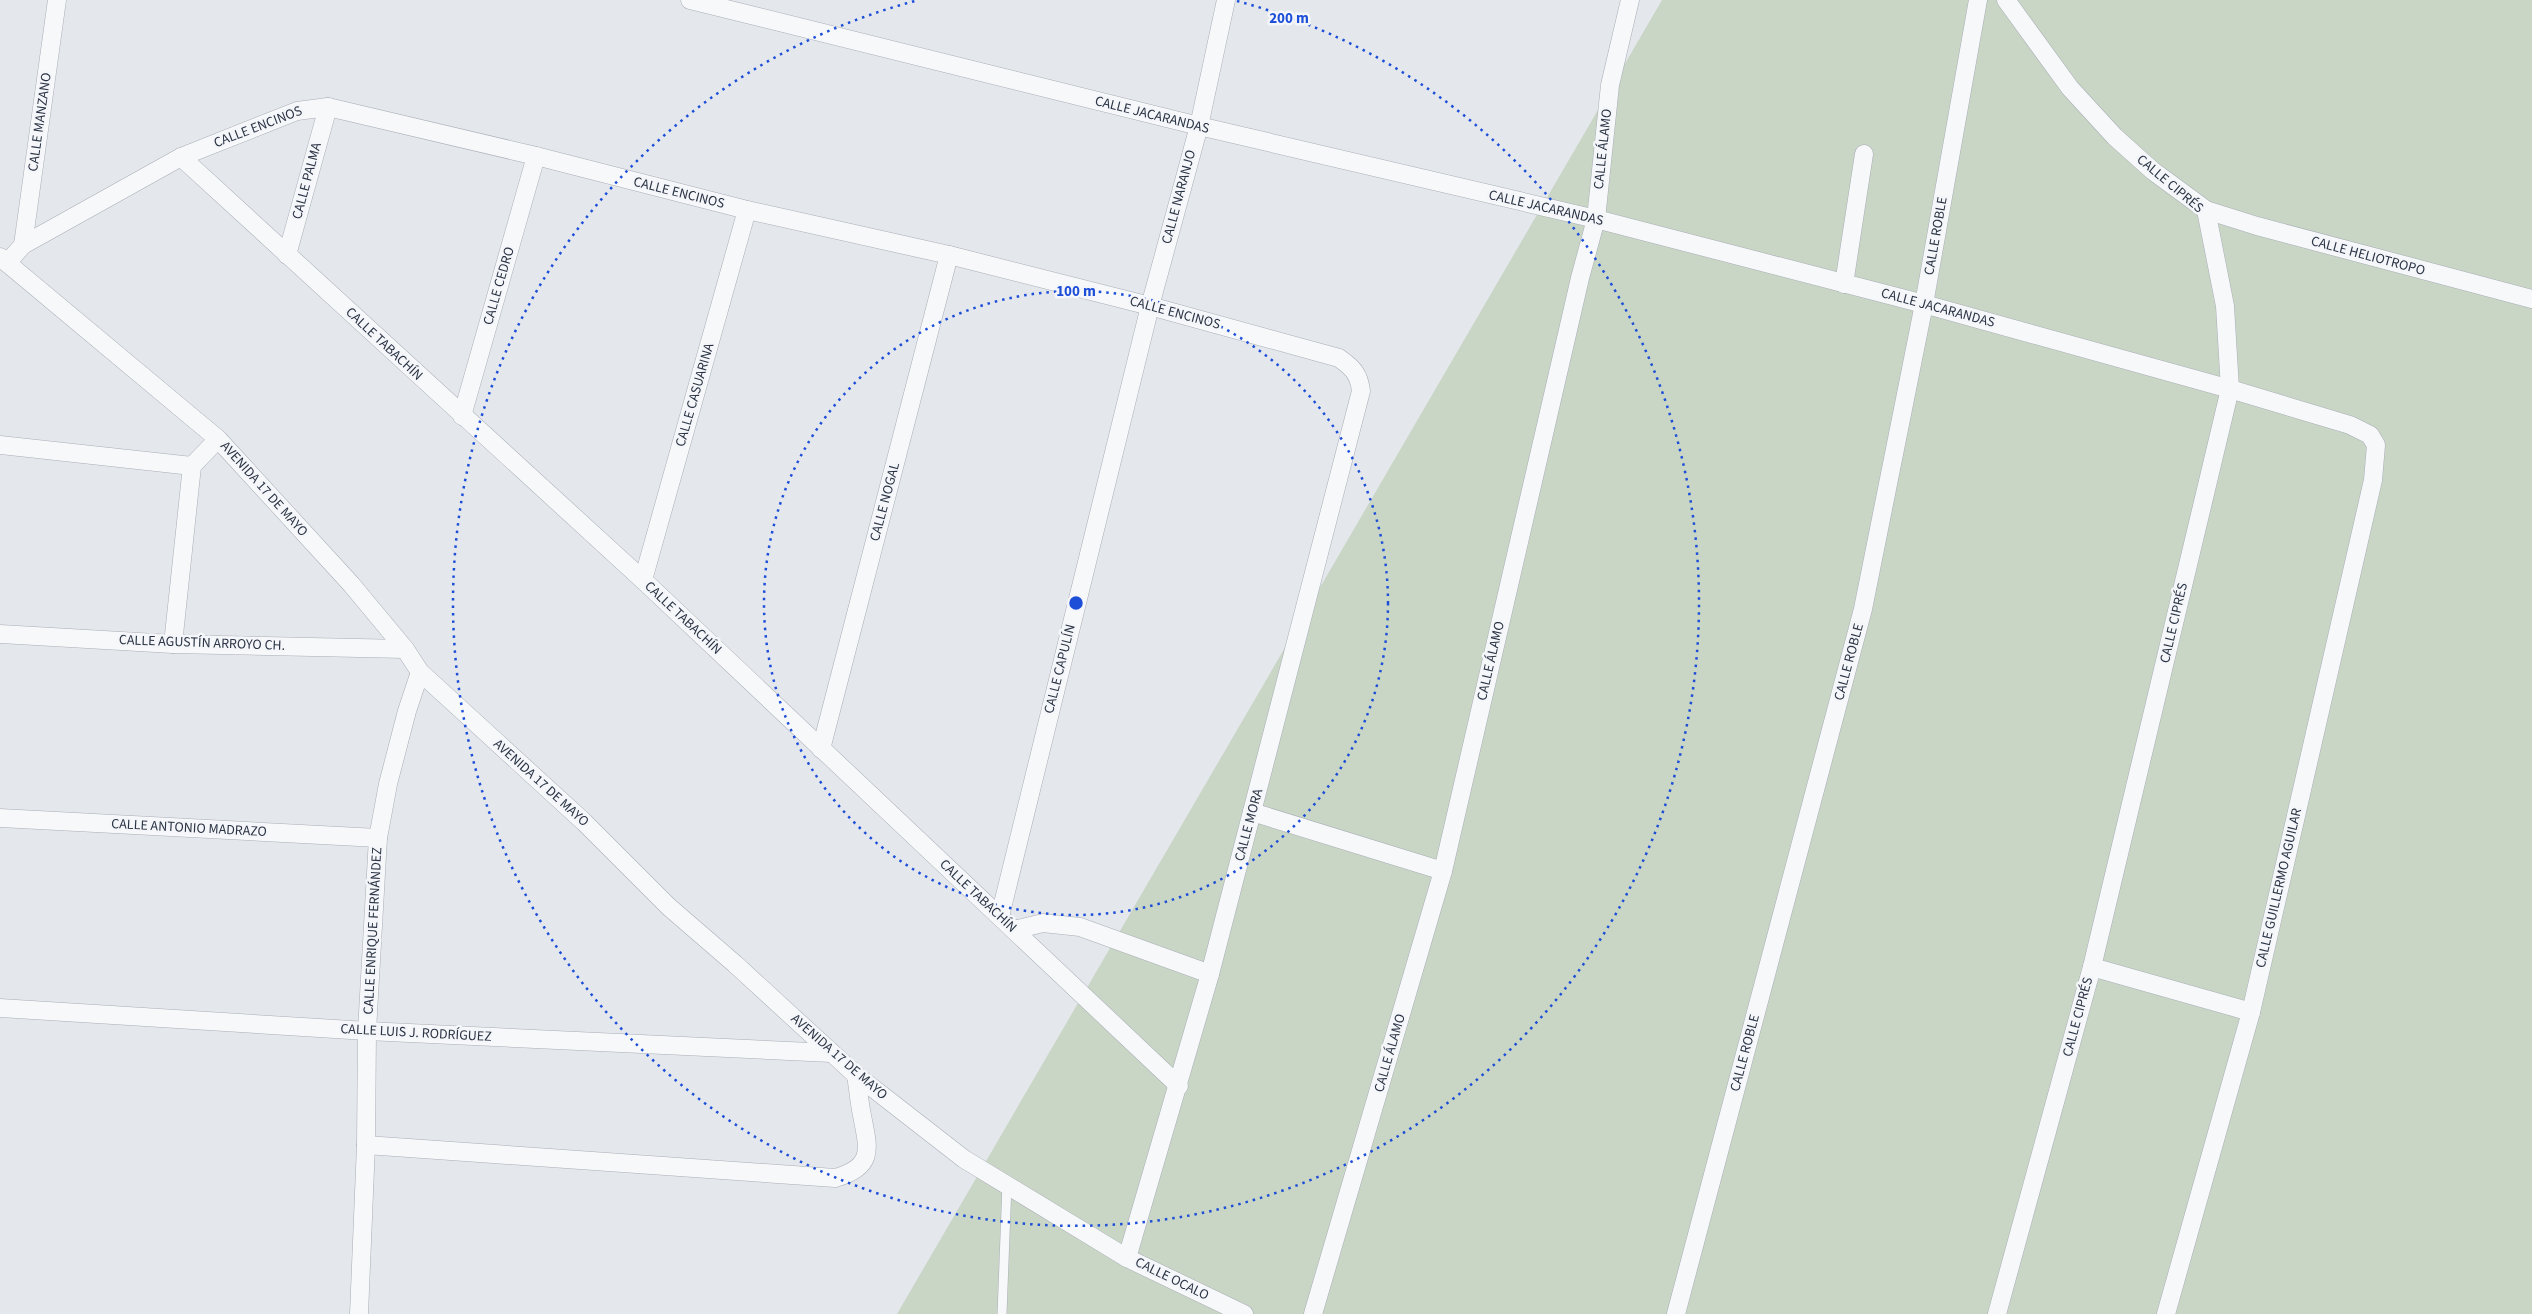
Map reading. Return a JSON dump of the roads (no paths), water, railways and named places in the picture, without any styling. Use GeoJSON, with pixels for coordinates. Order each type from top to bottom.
{"type":"FeatureCollection","features":[{"type":"Feature","properties":{"kind":"street","name":"CALLE MANZANO"},"geometry":{"type":"LineString","coordinates":[[23,245],[56,0]]}},
{"type":"Feature","properties":{"kind":"street","name":"CALLE JACARANDAS"},"geometry":{"type":"LineString","coordinates":[[690,0],[1199,126],[1596,219],[1924,304],[2230,389],[2350,426],[2370,435],[2376,446],[2376,459]]}},
{"type":"Feature","properties":{"kind":"street","name":"CALLE NARANJO"},"geometry":{"type":"LineString","coordinates":[[1150,306],[1199,126],[1226,0]]}},
{"type":"Feature","properties":{"kind":"street","name":"CALLE ÁLAMO"},"geometry":{"type":"LineString","coordinates":[[1313,1314],[1443,870],[1580,278],[1596,219],[1610,85],[1630,0]]}},
{"type":"Feature","properties":{"kind":"street","name":"CALLE ROBLE"},"geometry":{"type":"LineString","coordinates":[[1676,1314],[1863,609],[1924,304],[1978,0]]}},
{"type":"Feature","properties":{"kind":"street","name":"CALLE CIPRÉS"},"geometry":{"type":"LineString","coordinates":[[1997,1314],[2092,967],[2230,389],[2226,306],[2206,210],[2153,170],[2115,137],[2070,88],[2006,0]]}},
{"type":"Feature","properties":{"kind":"street","name":"CALLE ENCINOS"},"geometry":{"type":"LineString","coordinates":[[4,260],[23,245],[181,157],[297,111],[328,107],[536,156],[747,210],[949,255],[1150,306],[1340,358],[1354,368],[1359,378],[1361,391]]}},
{"type":"Feature","properties":{"kind":"street","name":"CALLE PALMA"},"geometry":{"type":"LineString","coordinates":[[287,255],[328,107]]}},
{"type":"Feature","properties":{"kind":"street"},"geometry":{"type":"LineString","coordinates":[[1844,284],[1864,154]]}},
{"type":"Feature","properties":{"kind":"street","name":"CALLE CEDRO"},"geometry":{"type":"LineString","coordinates":[[462,416],[536,156]]}},
{"type":"Feature","properties":{"kind":"street","name":"CALLE TABACHÍN"},"geometry":{"type":"LineString","coordinates":[[181,157],[643,580],[1178,1086]]}},
{"type":"Feature","properties":{"kind":"street","name":"CALLE CASUARINA"},"geometry":{"type":"LineString","coordinates":[[643,580],[747,210]]}},
{"type":"Feature","properties":{"kind":"street","name":"CALLE HELIOTROPO"},"geometry":{"type":"LineString","coordinates":[[2206,210],[2257,226],[2532,299]]}},
{"type":"Feature","properties":{"kind":"street","name":"CALLE NOGAL"},"geometry":{"type":"LineString","coordinates":[[821,749],[949,255]]}},
{"type":"Feature","properties":{"kind":"street","name":"AVENIDA 17 DE MAYO"},"geometry":{"type":"LineString","coordinates":[[4,260],[218,439],[351,584],[405,649],[420,672],[584,822],[669,907],[856,1075],[964,1159],[1126,1258]]}},
{"type":"Feature","properties":{"kind":"street","name":"CALLE CAPULÍN"},"geometry":{"type":"LineString","coordinates":[[1000,916],[1150,306]]}},
{"type":"Feature","properties":{"kind":"street","name":"CALLE MORA"},"geometry":{"type":"LineString","coordinates":[[1126,1258],[1210,974],[1361,391]]}},
{"type":"Feature","properties":{"kind":"street"},"geometry":{"type":"LineString","coordinates":[[173,644],[192,466],[218,439]]}},
{"type":"Feature","properties":{"kind":"street"},"geometry":{"type":"LineString","coordinates":[[0,445],[192,466]]}},
{"type":"Feature","properties":{"kind":"street","name":"CALLE GUILLERMO AGUILAR"},"geometry":{"type":"LineString","coordinates":[[2166,1314],[2251,1012],[2373,480],[2376,459]]}},
{"type":"Feature","properties":{"kind":"street","name":"CALLE AGUSTÍN ARROYO CH."},"geometry":{"type":"LineString","coordinates":[[0,634],[173,644],[405,649]]}},
{"type":"Feature","properties":{"kind":"street","name":"CALLE ENRIQUE FERNÁNDEZ"},"geometry":{"type":"LineString","coordinates":[[359,1314],[366,1146],[367,1031],[378,838],[388,784],[407,711],[420,672]]}},
{"type":"Feature","properties":{"kind":"street"},"geometry":{"type":"LineString","coordinates":[[1252,812],[1443,870]]}},
{"type":"Feature","properties":{"kind":"street","name":"CALLE ANTONIO MADRAZO"},"geometry":{"type":"LineString","coordinates":[[0,818],[378,838]]}},
{"type":"Feature","properties":{"kind":"street"},"geometry":{"type":"LineString","coordinates":[[1014,930],[1043,923],[1080,927],[1210,974]]}},
{"type":"Feature","properties":{"kind":"street"},"geometry":{"type":"LineString","coordinates":[[2092,967],[2251,1012]]}},
{"type":"Feature","properties":{"kind":"street","name":"CALLE LUIS J. RODRÍGUEZ"},"geometry":{"type":"LineString","coordinates":[[0,1008],[367,1031],[832,1053]]}},
{"type":"Feature","properties":{"kind":"street"},"geometry":{"type":"LineString","coordinates":[[366,1146],[835,1178],[851,1173],[860,1166],[868,1152],[856,1075]]}},
{"type":"Feature","properties":{"kind":"street","name":"CALLE OCALO"},"geometry":{"type":"LineString","coordinates":[[1126,1258],[1244,1314]]}},
{"type":"Feature","properties":{"kind":"lane"},"geometry":{"type":"LineString","coordinates":[[1002,1314],[1006,1184]]}}]}
